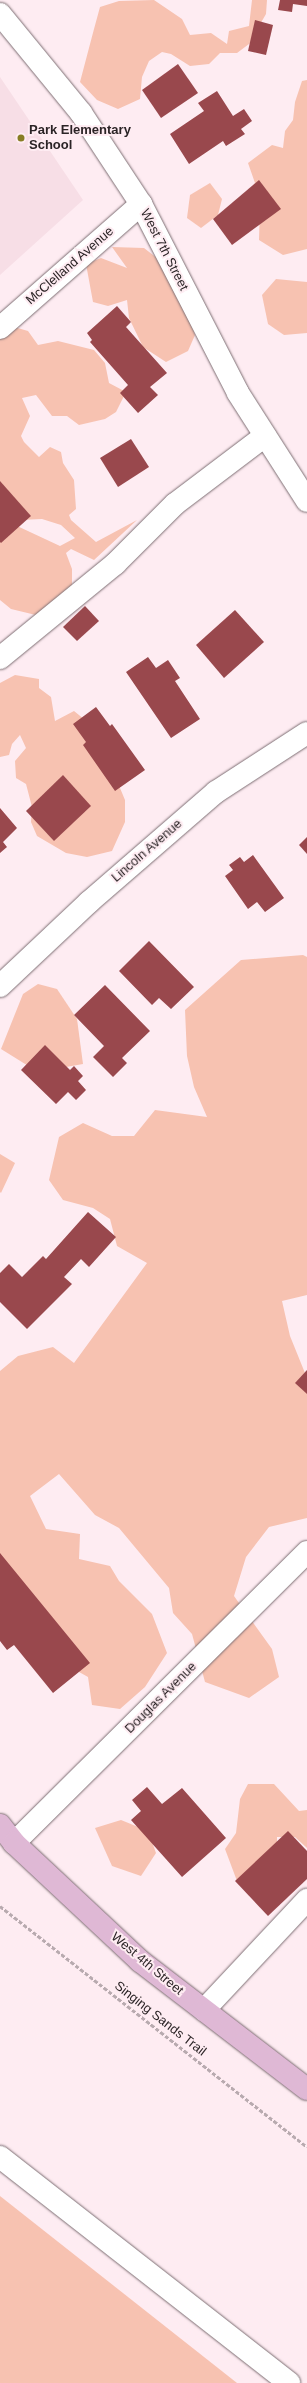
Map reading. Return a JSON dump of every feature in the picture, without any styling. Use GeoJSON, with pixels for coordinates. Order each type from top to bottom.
{"type":"FeatureCollection","features":[{"type":"Feature","properties":{"kind":"main road","name":"West 4th Street"},"geometry":{"type":"LineString","coordinates":[[0,1825],[14,1843],[140,1961],[307,2089]]}},
{"type":"Feature","properties":{"kind":"street","name":"West 7th Street"},"geometry":{"type":"LineString","coordinates":[[0,14],[81,113],[141,204],[238,393],[264,436],[307,501]]}},
{"type":"Feature","properties":{"kind":"street","name":"McClelland Avenue"},"geometry":{"type":"LineString","coordinates":[[0,328],[141,204]]}},
{"type":"Feature","properties":{"kind":"street"},"geometry":{"type":"LineString","coordinates":[[0,658],[115,564],[175,504],[264,436]]}},
{"type":"Feature","properties":{"kind":"street","name":"Lincoln Avenue"},"geometry":{"type":"LineString","coordinates":[[0,986],[89,902],[216,792],[307,733]]}},
{"type":"Feature","properties":{"kind":"street","name":"Douglas Avenue"},"geometry":{"type":"LineString","coordinates":[[14,1843],[307,1552]]}},
{"type":"Feature","properties":{"kind":"street"},"geometry":{"type":"LineString","coordinates":[[204,2010],[307,1900]]}},
{"type":"Feature","properties":{"kind":"street"},"geometry":{"type":"LineString","coordinates":[[0,2157],[289,2383]]}},
{"type":"Feature","properties":{"kind":"path","name":"Singing Sands Trail"},"geometry":{"type":"LineString","coordinates":[[0,1906],[307,2147]]}},
{"type":"Feature","properties":{"kind":"shaded area"},"geometry":{"type":"Polygon","coordinates":[[[154,0],[182,19],[190,35],[211,33],[227,44],[229,31],[249,26],[252,0],[267,0],[266,14],[255,33],[253,41],[237,53],[220,53],[209,64],[190,66],[171,54],[162,52],[149,61],[142,77],[140,99],[118,109],[97,100],[80,82],[100,7],[119,1],[154,0]]]}},
{"type":"Feature","properties":{"kind":"shaded area","name":"Park Elementary School"},"geometry":{"type":"Polygon","coordinates":[[[0,77],[83,200],[0,275],[0,77]]]}},
{"type":"Feature","properties":{"kind":"shaded area"},"geometry":{"type":"Polygon","coordinates":[[[307,80],[307,249],[283,255],[259,240],[260,207],[250,190],[255,183],[248,163],[272,145],[283,148],[285,131],[293,120],[295,102],[302,81],[307,80]]]}},
{"type":"Feature","properties":{"kind":"shaded area"},"geometry":{"type":"Polygon","coordinates":[[[210,183],[222,199],[218,215],[201,228],[187,218],[190,195],[210,183]]]}},
{"type":"Feature","properties":{"kind":"shaded area"},"geometry":{"type":"Polygon","coordinates":[[[112,247],[144,248],[162,262],[192,324],[195,335],[188,351],[166,362],[143,347],[129,318],[127,300],[108,306],[93,302],[86,264],[101,258],[127,268],[112,247]]]}},
{"type":"Feature","properties":{"kind":"shaded area"},"geometry":{"type":"Polygon","coordinates":[[[276,279],[307,282],[307,333],[284,335],[268,324],[262,295],[276,279]]]}},
{"type":"Feature","properties":{"kind":"shaded area"},"geometry":{"type":"Polygon","coordinates":[[[0,323],[28,331],[38,345],[58,341],[94,350],[105,363],[109,383],[126,392],[116,412],[105,419],[79,425],[67,416],[52,416],[36,395],[22,398],[30,416],[21,436],[24,442],[39,457],[50,447],[61,452],[63,463],[74,480],[76,509],[69,515],[71,520],[96,542],[137,520],[94,560],[71,549],[66,553],[72,569],[72,591],[40,616],[11,609],[0,600],[0,518],[60,546],[75,538],[61,525],[42,519],[20,520],[0,492],[0,323]]]}},
{"type":"Feature","properties":{"kind":"shaded area"},"geometry":{"type":"Polygon","coordinates":[[[15,675],[39,679],[39,688],[51,697],[55,721],[74,711],[95,728],[125,800],[125,822],[112,851],[87,857],[66,853],[37,836],[31,822],[32,807],[26,784],[16,778],[15,761],[26,748],[20,735],[12,744],[9,755],[0,757],[0,683],[15,675]]]}},
{"type":"Feature","properties":{"kind":"shaded area"},"geometry":{"type":"Polygon","coordinates":[[[303,955],[307,957],[307,1295],[282,1301],[290,1336],[307,1378],[307,1518],[269,1527],[246,1557],[234,1596],[272,1649],[279,1677],[249,1698],[205,1682],[192,1634],[173,1613],[169,1588],[119,1528],[95,1515],[59,1474],[30,1496],[46,1529],[80,1534],[79,1559],[110,1566],[119,1581],[152,1614],[167,1653],[145,1687],[120,1709],[92,1705],[88,1677],[63,1663],[0,1591],[0,1371],[18,1356],[53,1347],[74,1363],[147,1263],[117,1246],[110,1219],[93,1208],[63,1200],[49,1180],[59,1137],[83,1123],[112,1136],[134,1136],[155,1110],[207,1117],[194,1087],[187,1056],[185,1010],[241,960],[303,955]]]}},
{"type":"Feature","properties":{"kind":"shaded area"},"geometry":{"type":"Polygon","coordinates":[[[38,984],[57,989],[77,1019],[83,1064],[38,1072],[1,1049],[23,994],[38,984]]]}},
{"type":"Feature","properties":{"kind":"shaded area"},"geometry":{"type":"Polygon","coordinates":[[[0,1154],[15,1163],[1,1193],[0,1192],[0,1154]]]}},
{"type":"Feature","properties":{"kind":"shaded area"},"geometry":{"type":"Polygon","coordinates":[[[248,1784],[274,1784],[299,1811],[307,1810],[307,1848],[295,1837],[277,1837],[277,1866],[237,1881],[225,1849],[236,1833],[240,1799],[248,1784]]]}},
{"type":"Feature","properties":{"kind":"shaded area"},"geometry":{"type":"Polygon","coordinates":[[[121,1820],[148,1831],[156,1853],[141,1876],[112,1866],[95,1828],[121,1820]]]}},
{"type":"Feature","properties":{"kind":"shaded area"},"geometry":{"type":"Polygon","coordinates":[[[0,2196],[237,2383],[0,2383],[0,2196]]]}},
{"type":"Feature","properties":{"kind":"building"},"geometry":{"type":"Polygon","coordinates":[[[280,0],[307,0],[307,6],[293,4],[292,12],[278,10],[280,0]]]}},
{"type":"Feature","properties":{"kind":"building"},"geometry":{"type":"Polygon","coordinates":[[[255,20],[273,25],[266,55],[248,51],[255,20]]]}},
{"type":"Feature","properties":{"kind":"building"},"geometry":{"type":"Polygon","coordinates":[[[178,64],[198,93],[161,118],[142,90],[178,64]]]}},
{"type":"Feature","properties":{"kind":"building"},"geometry":{"type":"Polygon","coordinates":[[[217,91],[233,116],[244,109],[252,121],[241,129],[245,134],[226,146],[223,141],[189,164],[170,134],[204,111],[198,103],[217,91]]]}},
{"type":"Feature","properties":{"kind":"building"},"geometry":{"type":"Polygon","coordinates":[[[259,180],[281,209],[232,245],[213,219],[259,180]]]}},
{"type":"Feature","properties":{"kind":"building"},"geometry":{"type":"Polygon","coordinates":[[[117,306],[131,322],[126,327],[167,373],[150,387],[158,395],[138,413],[120,393],[128,385],[90,342],[92,340],[87,333],[117,306]]]}},
{"type":"Feature","properties":{"kind":"building"},"geometry":{"type":"Polygon","coordinates":[[[131,439],[149,467],[118,487],[100,458],[131,439]]]}},
{"type":"Feature","properties":{"kind":"building"},"geometry":{"type":"Polygon","coordinates":[[[0,481],[31,516],[1,543],[0,542],[0,481]]]}},
{"type":"Feature","properties":{"kind":"building"},"geometry":{"type":"Polygon","coordinates":[[[85,606],[99,621],[77,641],[63,627],[85,606]]]}},
{"type":"Feature","properties":{"kind":"building"},"geometry":{"type":"Polygon","coordinates":[[[235,610],[264,642],[224,678],[196,645],[235,610]]]}},
{"type":"Feature","properties":{"kind":"building"},"geometry":{"type":"Polygon","coordinates":[[[148,657],[156,668],[168,660],[180,678],[175,681],[200,719],[171,738],[126,672],[148,657]]]}},
{"type":"Feature","properties":{"kind":"building"},"geometry":{"type":"Polygon","coordinates":[[[96,707],[110,726],[112,724],[145,770],[115,791],[83,745],[86,742],[73,724],[96,707]]]}},
{"type":"Feature","properties":{"kind":"building"},"geometry":{"type":"Polygon","coordinates":[[[63,775],[91,806],[54,841],[26,811],[63,775]]]}},
{"type":"Feature","properties":{"kind":"building"},"geometry":{"type":"Polygon","coordinates":[[[0,808],[17,828],[3,842],[7,847],[0,853],[0,808]]]}},
{"type":"Feature","properties":{"kind":"building"},"geometry":{"type":"Polygon","coordinates":[[[307,837],[307,854],[299,845],[307,837]]]}},
{"type":"Feature","properties":{"kind":"building"},"geometry":{"type":"Polygon","coordinates":[[[253,855],[284,898],[265,912],[257,902],[248,909],[225,876],[233,870],[229,865],[240,857],[244,862],[253,855]]]}},
{"type":"Feature","properties":{"kind":"building"},"geometry":{"type":"Polygon","coordinates":[[[149,941],[194,987],[171,1009],[159,998],[152,1005],[119,971],[149,941]]]}},
{"type":"Feature","properties":{"kind":"building"},"geometry":{"type":"Polygon","coordinates":[[[105,985],[150,1031],[122,1058],[127,1063],[113,1077],[93,1057],[104,1046],[74,1015],[105,985]]]}},
{"type":"Feature","properties":{"kind":"building"},"geometry":{"type":"Polygon","coordinates":[[[45,1045],[70,1070],[74,1066],[83,1076],[78,1081],[86,1090],[76,1100],[68,1092],[56,1104],[21,1070],[45,1045]]]}},
{"type":"Feature","properties":{"kind":"building"},"geometry":{"type":"Polygon","coordinates":[[[88,1212],[116,1237],[89,1267],[81,1259],[64,1277],[72,1284],[27,1329],[0,1302],[0,1273],[9,1264],[22,1277],[43,1256],[46,1259],[88,1212]]]}},
{"type":"Feature","properties":{"kind":"building"},"geometry":{"type":"Polygon","coordinates":[[[307,1370],[307,1394],[295,1383],[307,1370]]]}},
{"type":"Feature","properties":{"kind":"building"},"geometry":{"type":"Polygon","coordinates":[[[0,1553],[90,1663],[53,1693],[14,1645],[7,1650],[0,1641],[0,1553]]]}},
{"type":"Feature","properties":{"kind":"building"},"geometry":{"type":"Polygon","coordinates":[[[147,1787],[162,1804],[182,1788],[226,1838],[182,1877],[131,1820],[141,1811],[132,1800],[147,1787]]]}},
{"type":"Feature","properties":{"kind":"building"},"geometry":{"type":"Polygon","coordinates":[[[288,1831],[307,1851],[307,1879],[268,1916],[235,1881],[288,1831]]]}},
{"type":"Feature","properties":{"kind":"place","name":"Park Elementary School"},"geometry":{"type":"Point","coordinates":[21,138]}}]}
